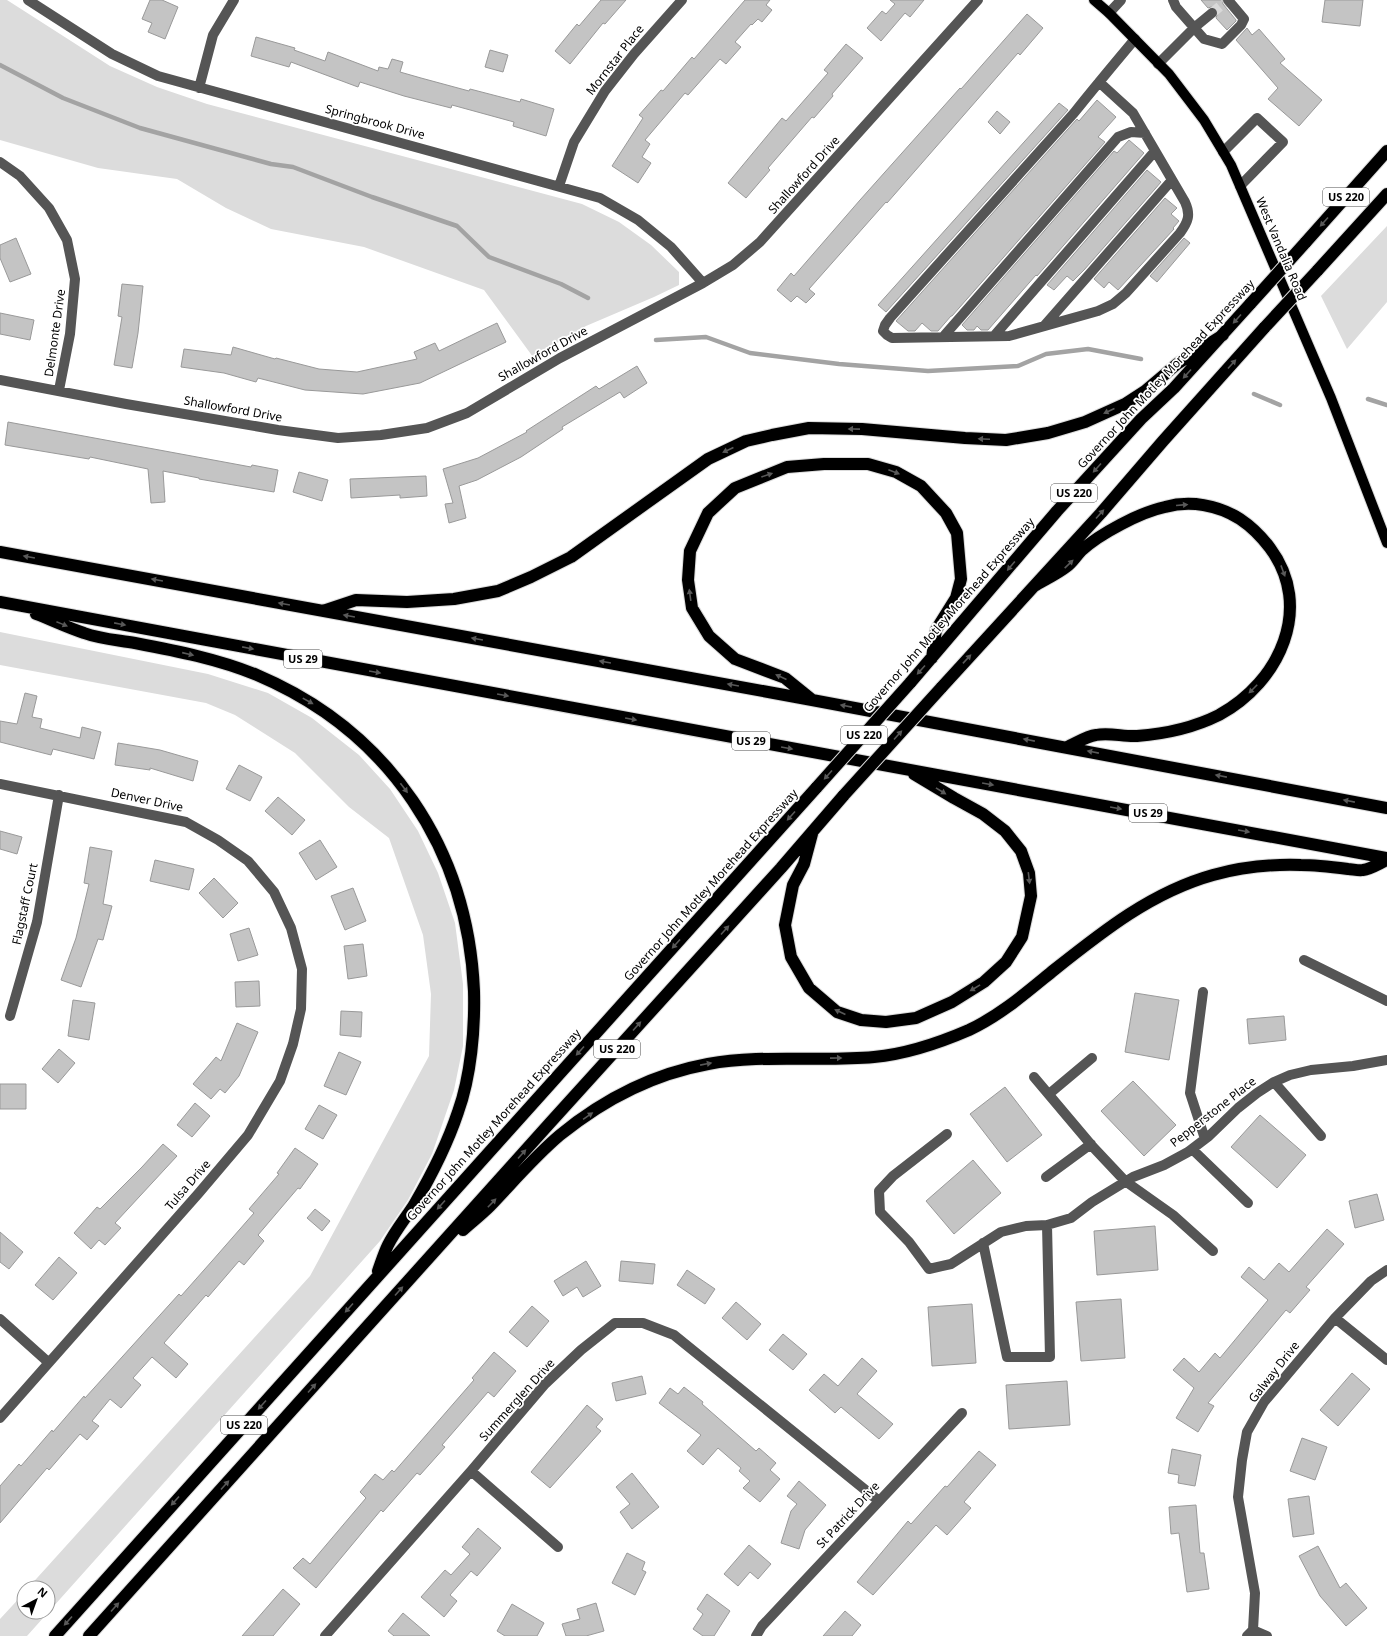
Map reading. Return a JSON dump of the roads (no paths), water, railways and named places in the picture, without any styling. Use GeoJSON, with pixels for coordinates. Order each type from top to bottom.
{"type":"FeatureCollection","features":[{"type":"Feature","properties":{"kind":"highway","name":"Governor John Motley Morehead Expressway"},"geometry":{"type":"LineString","coordinates":[[55,1636],[910,683],[1062,506],[1141,420],[1174,388],[1387,151]]}},
{"type":"Feature","properties":{"kind":"highway","name":"US 220"},"geometry":{"type":"LineString","coordinates":[[89,1636],[781,868],[844,795],[1036,585],[1265,327],[1387,194]]}},
{"type":"Feature","properties":{"kind":"highway"},"geometry":{"type":"LineString","coordinates":[[323,611],[356,600],[407,602],[454,599],[498,591],[531,577],[571,557],[708,459],[746,441],[772,434],[809,428],[862,429],[1006,440],[1048,433],[1085,422],[1125,404],[1145,391],[1177,364],[1222,335]]}},
{"type":"Feature","properties":{"kind":"highway"},"geometry":{"type":"LineString","coordinates":[[812,700],[785,678],[735,659],[709,636],[692,608],[688,580],[690,551],[708,513],[735,488],[788,467],[824,464],[868,464],[896,472],[921,486],[946,513],[957,534],[961,579],[956,598],[936,630],[932,658]]}},
{"type":"Feature","properties":{"kind":"highway"},"geometry":{"type":"LineString","coordinates":[[1036,585],[1066,567],[1082,550],[1115,528],[1165,506],[1187,504],[1210,506],[1228,511],[1248,524],[1262,537],[1274,553],[1282,566],[1288,586],[1290,605],[1289,623],[1285,641],[1278,657],[1268,673],[1251,692],[1220,714],[1198,723],[1170,731],[1136,736],[1096,734],[1067,747]]}},
{"type":"Feature","properties":{"kind":"highway"},"geometry":{"type":"LineString","coordinates":[[0,552],[1067,747],[1387,808]]}},
{"type":"Feature","properties":{"kind":"highway","name":"US 29"},"geometry":{"type":"LineString","coordinates":[[0,602],[1387,859]]}},
{"type":"Feature","properties":{"kind":"highway"},"geometry":{"type":"LineString","coordinates":[[13,604],[85,634],[185,653],[226,663],[258,676],[314,704],[368,748],[393,774],[427,823],[440,847],[454,883],[464,915],[470,948],[475,1011],[472,1046],[459,1110],[448,1138],[435,1168],[388,1245],[375,1279]]}},
{"type":"Feature","properties":{"kind":"highway"},"geometry":{"type":"LineString","coordinates":[[812,831],[804,864],[793,885],[785,925],[791,958],[809,988],[837,1012],[861,1020],[886,1022],[916,1018],[952,1002],[984,982],[1006,962],[1022,937],[1031,896],[1029,873],[1021,851],[1005,831],[983,814],[908,770]]}},
{"type":"Feature","properties":{"kind":"highway"},"geometry":{"type":"LineString","coordinates":[[422,1266],[488,1207],[560,1135],[600,1107],[627,1091],[655,1078],[711,1063],[750,1060],[875,1057],[910,1051],[942,1041],[999,1013],[1105,929],[1139,907],[1180,885],[1216,874],[1262,866],[1303,865],[1364,870],[1387,859]]}},
{"type":"Feature","properties":{"kind":"main road","name":"West Vandalia Road"},"geometry":{"type":"LineString","coordinates":[[1094,0],[1109,13],[1168,74],[1204,120],[1230,164],[1331,398],[1387,543]]}},
{"type":"Feature","properties":{"kind":"street","name":"Springbrook Drive"},"geometry":{"type":"LineString","coordinates":[[28,0],[112,54],[158,76],[600,198],[638,220],[671,247],[704,283]]}},
{"type":"Feature","properties":{"kind":"street"},"geometry":{"type":"LineString","coordinates":[[200,88],[213,35],[234,0]]}},
{"type":"Feature","properties":{"kind":"street","name":"Mornstar Place"},"geometry":{"type":"LineString","coordinates":[[559,186],[574,142],[605,90],[634,54],[682,0]]}},
{"type":"Feature","properties":{"kind":"street","name":"Shallowford Drive"},"geometry":{"type":"LineString","coordinates":[[0,380],[248,425],[338,438],[381,435],[427,428],[467,413],[560,358],[704,283],[733,265],[760,242],[978,0]]}},
{"type":"Feature","properties":{"kind":"street"},"geometry":{"type":"LineString","coordinates":[[1109,13],[1121,0]]}},
{"type":"Feature","properties":{"kind":"street"},"geometry":{"type":"LineString","coordinates":[[1177,2],[1204,39],[1222,44],[1241,26],[1244,19],[1227,1]]}},
{"type":"Feature","properties":{"kind":"street"},"geometry":{"type":"LineString","coordinates":[[1158,64],[1195,27],[1212,13]]}},
{"type":"Feature","properties":{"kind":"street"},"geometry":{"type":"LineString","coordinates":[[1099,82],[1133,113],[1188,209],[1189,218],[1187,224],[1180,233],[1126,293],[1113,304],[1098,311],[1010,336],[892,338],[887,335],[884,330],[885,325],[890,318],[1074,113],[1099,82],[1135,39]]}},
{"type":"Feature","properties":{"kind":"street"},"geometry":{"type":"LineString","coordinates":[[1223,152],[1257,118],[1283,142],[1240,186]]}},
{"type":"Feature","properties":{"kind":"street"},"geometry":{"type":"LineString","coordinates":[[943,337],[1118,138],[1131,132],[1145,132]]}},
{"type":"Feature","properties":{"kind":"street"},"geometry":{"type":"LineString","coordinates":[[994,336],[1155,151]]}},
{"type":"Feature","properties":{"kind":"street","name":"Delmonte Drive"},"geometry":{"type":"LineString","coordinates":[[0,162],[20,176],[49,208],[67,240],[75,279],[70,334],[59,390]]}},
{"type":"Feature","properties":{"kind":"street"},"geometry":{"type":"LineString","coordinates":[[1044,326],[1172,180]]}},
{"type":"Feature","properties":{"kind":"street","name":"Denver Drive"},"geometry":{"type":"LineString","coordinates":[[0,784],[186,822],[218,840],[248,861],[274,892],[291,928]]}},
{"type":"Feature","properties":{"kind":"street","name":"Flagstaff Court"},"geometry":{"type":"LineString","coordinates":[[10,1016],[36,922],[59,795]]}},
{"type":"Feature","properties":{"kind":"street","name":"Tulsa Drive"},"geometry":{"type":"LineString","coordinates":[[0,1418],[193,1200],[248,1135],[280,1081],[294,1044],[301,1009],[302,969],[291,928]]}},
{"type":"Feature","properties":{"kind":"street"},"geometry":{"type":"LineString","coordinates":[[1304,960],[1387,1001]]}},
{"type":"Feature","properties":{"kind":"street"},"geometry":{"type":"LineString","coordinates":[[1203,992],[1190,1093],[1205,1139]]}},
{"type":"Feature","properties":{"kind":"street"},"geometry":{"type":"LineString","coordinates":[[1049,1094],[1092,1058]]}},
{"type":"Feature","properties":{"kind":"street","name":"Pepperstone Place"},"geometry":{"type":"LineString","coordinates":[[947,1134],[893,1176],[879,1191],[880,1212],[909,1242],[929,1268],[951,1264],[1001,1232],[1026,1226],[1047,1225],[1071,1218],[1092,1202],[1125,1181],[1164,1165],[1192,1149],[1238,1108],[1274,1082],[1290,1075],[1311,1070],[1353,1066],[1387,1060]]}},
{"type":"Feature","properties":{"kind":"street"},"geometry":{"type":"LineString","coordinates":[[1034,1077],[1091,1144],[1125,1181],[1173,1215],[1214,1251]]}},
{"type":"Feature","properties":{"kind":"street"},"geometry":{"type":"LineString","coordinates":[[1274,1082],[1320,1136]]}},
{"type":"Feature","properties":{"kind":"street"},"geometry":{"type":"LineString","coordinates":[[1046,1177],[1091,1144]]}},
{"type":"Feature","properties":{"kind":"street"},"geometry":{"type":"LineString","coordinates":[[1192,1149],[1248,1203]]}},
{"type":"Feature","properties":{"kind":"street"},"geometry":{"type":"LineString","coordinates":[[983,1243],[1007,1357],[1050,1357],[1047,1225]]}},
{"type":"Feature","properties":{"kind":"street","name":"Galway Drive"},"geometry":{"type":"LineString","coordinates":[[1250,1633],[1255,1593],[1238,1497],[1247,1432],[1264,1402],[1335,1318],[1371,1281],[1387,1270]]}},
{"type":"Feature","properties":{"kind":"street"},"geometry":{"type":"LineString","coordinates":[[1335,1318],[1387,1360]]}},
{"type":"Feature","properties":{"kind":"street"},"geometry":{"type":"LineString","coordinates":[[0,1319],[48,1362]]}},
{"type":"Feature","properties":{"kind":"street","name":"Summerglen Drive"},"geometry":{"type":"LineString","coordinates":[[325,1636],[471,1471],[545,1384],[581,1350],[615,1323],[643,1323],[674,1335],[879,1501]]}},
{"type":"Feature","properties":{"kind":"street","name":"St Patrick Drive"},"geometry":{"type":"LineString","coordinates":[[756,1636],[762,1626],[962,1413]]}},
{"type":"Feature","properties":{"kind":"street"},"geometry":{"type":"LineString","coordinates":[[471,1471],[558,1547]]}},
{"type":"Feature","properties":{"kind":"street"},"geometry":{"type":"LineString","coordinates":[[1250,1633],[1267,1636]]}},
{"type":"Feature","properties":{"kind":"waterway"},"geometry":{"type":"LineString","coordinates":[[0,65],[63,98],[140,128],[271,164],[293,167],[372,197],[457,226],[489,257],[561,284],[588,298]]}},
{"type":"Feature","properties":{"kind":"waterway"},"geometry":{"type":"LineString","coordinates":[[656,340],[706,337],[750,353],[839,364],[928,371],[1018,366],[1046,354],[1088,349],[1141,359]]}},
{"type":"Feature","properties":{"kind":"waterway"},"geometry":{"type":"LineString","coordinates":[[1254,394],[1280,405]]}},
{"type":"Feature","properties":{"kind":"waterway"},"geometry":{"type":"LineString","coordinates":[[1368,399],[1387,405]]}},
{"type":"Feature","properties":{"kind":"tunnel"},"geometry":{"type":"LineString","coordinates":[[1212,13],[1224,3]]}}]}
